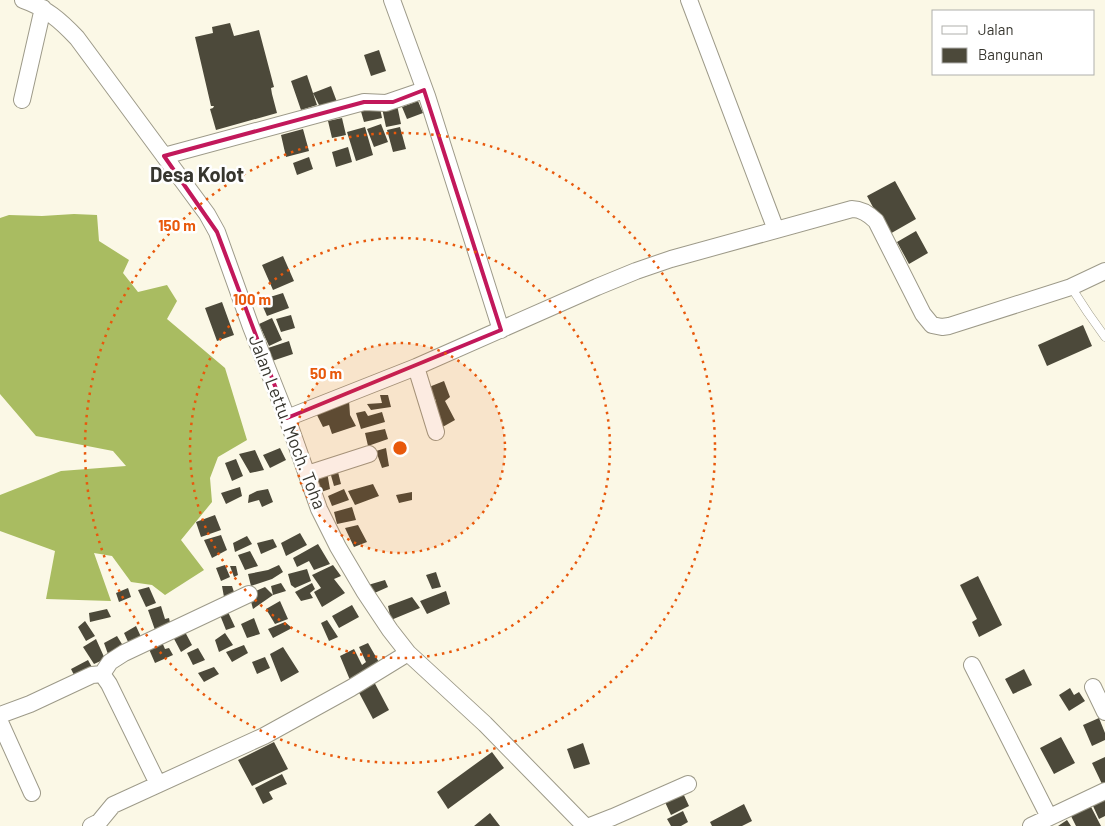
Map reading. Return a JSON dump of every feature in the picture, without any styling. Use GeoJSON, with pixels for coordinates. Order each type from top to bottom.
{"type":"FeatureCollection","features":[{"type":"Feature","properties":{"kind":"street","name":"Jalan Lettu. Moch. Toha"},"geometry":{"type":"LineString","coordinates":[[23,0],[43,8],[64,24],[77,38],[193,194],[217,232],[319,509],[338,548],[374,606],[408,653],[485,724],[585,826]]}},
{"type":"Feature","properties":{"kind":"street"},"geometry":{"type":"LineString","coordinates":[[392,0],[424,90],[501,330]]}},
{"type":"Feature","properties":{"kind":"street"},"geometry":{"type":"LineString","coordinates":[[689,0],[776,230]]}},
{"type":"Feature","properties":{"kind":"street"},"geometry":{"type":"LineString","coordinates":[[22,100],[43,8]]}},
{"type":"Feature","properties":{"kind":"street"},"geometry":{"type":"LineString","coordinates":[[164,156],[364,102],[386,104],[424,90]]}},
{"type":"Feature","properties":{"kind":"street"},"geometry":{"type":"LineString","coordinates":[[287,418],[416,367],[597,286],[636,271],[852,209],[858,209],[869,214],[876,221],[923,314],[932,325],[942,327],[1071,287],[1105,271]]}},
{"type":"Feature","properties":{"kind":"street"},"geometry":{"type":"LineString","coordinates":[[416,367],[436,432]]}},
{"type":"Feature","properties":{"kind":"street"},"geometry":{"type":"LineString","coordinates":[[307,474],[368,454]]}},
{"type":"Feature","properties":{"kind":"street"},"geometry":{"type":"LineString","coordinates":[[102,674],[110,662],[124,653],[248,594]]}},
{"type":"Feature","properties":{"kind":"street"},"geometry":{"type":"LineString","coordinates":[[91,826],[98,822],[112,805],[264,736],[351,688],[408,653]]}},
{"type":"Feature","properties":{"kind":"street"},"geometry":{"type":"LineString","coordinates":[[972,665],[1049,817]]}},
{"type":"Feature","properties":{"kind":"street"},"geometry":{"type":"LineString","coordinates":[[102,674],[109,684],[158,784]]}},
{"type":"Feature","properties":{"kind":"street"},"geometry":{"type":"LineString","coordinates":[[0,715],[30,704],[92,675],[102,674]]}},
{"type":"Feature","properties":{"kind":"street"},"geometry":{"type":"LineString","coordinates":[[1093,687],[1105,712]]}},
{"type":"Feature","properties":{"kind":"street"},"geometry":{"type":"LineString","coordinates":[[0,722],[32,793]]}},
{"type":"Feature","properties":{"kind":"street"},"geometry":{"type":"LineString","coordinates":[[590,826],[688,784]]}},
{"type":"Feature","properties":{"kind":"street"},"geometry":{"type":"LineString","coordinates":[[1031,826],[1105,791]]}},
{"type":"Feature","properties":{"kind":"lane"},"geometry":{"type":"LineString","coordinates":[[1071,287],[1105,337]]}},
{"type":"Feature","properties":{"kind":"highlighted area"},"geometry":{"type":"Polygon","coordinates":[[[424,90],[501,330],[287,418],[217,232],[164,156],[364,102],[393,102],[424,90]]]}},
{"type":"Feature","properties":{"kind":"green space"},"geometry":{"type":"Polygon","coordinates":[[[9,215],[42,216],[97,215],[99,241],[129,260],[123,273],[138,292],[167,285],[177,301],[167,319],[225,368],[247,440],[218,457],[210,478],[212,502],[181,540],[204,570],[165,595],[152,585],[131,582],[112,556],[94,553],[111,601],[46,599],[55,551],[0,531],[0,495],[61,471],[126,466],[113,451],[36,436],[0,394],[0,218],[9,215]]]}},
{"type":"Feature","properties":{"kind":"building"},"geometry":{"type":"Polygon","coordinates":[[[230,23],[234,36],[259,30],[274,87],[271,88],[277,113],[216,130],[210,109],[214,106],[211,106],[195,37],[213,33],[212,27],[230,23]]]}},
{"type":"Feature","properties":{"kind":"building"},"geometry":{"type":"Polygon","coordinates":[[[379,50],[386,71],[371,76],[364,55],[379,50]]]}},
{"type":"Feature","properties":{"kind":"building"},"geometry":{"type":"Polygon","coordinates":[[[307,75],[317,105],[301,110],[291,81],[307,75]]]}},
{"type":"Feature","properties":{"kind":"building"},"geometry":{"type":"Polygon","coordinates":[[[331,86],[337,102],[321,109],[313,93],[331,86]]]}},
{"type":"Feature","properties":{"kind":"building"},"geometry":{"type":"Polygon","coordinates":[[[418,101],[423,113],[407,119],[402,107],[418,101]]]}},
{"type":"Feature","properties":{"kind":"building"},"geometry":{"type":"Polygon","coordinates":[[[379,103],[382,118],[364,122],[360,108],[379,103]]]}},
{"type":"Feature","properties":{"kind":"building"},"geometry":{"type":"Polygon","coordinates":[[[397,105],[401,124],[386,127],[382,108],[397,105]]]}},
{"type":"Feature","properties":{"kind":"building"},"geometry":{"type":"Polygon","coordinates":[[[342,118],[346,135],[332,138],[328,121],[342,118]]]}},
{"type":"Feature","properties":{"kind":"building"},"geometry":{"type":"Polygon","coordinates":[[[381,124],[388,142],[374,147],[367,129],[381,124]]]}},
{"type":"Feature","properties":{"kind":"building"},"geometry":{"type":"Polygon","coordinates":[[[365,127],[373,155],[356,161],[347,132],[365,127]]]}},
{"type":"Feature","properties":{"kind":"building"},"geometry":{"type":"Polygon","coordinates":[[[400,127],[406,149],[393,152],[387,130],[400,127]]]}},
{"type":"Feature","properties":{"kind":"building"},"geometry":{"type":"Polygon","coordinates":[[[303,129],[309,151],[286,157],[281,135],[303,129]]]}},
{"type":"Feature","properties":{"kind":"building"},"geometry":{"type":"Polygon","coordinates":[[[348,147],[352,162],[336,167],[332,152],[348,147]]]}},
{"type":"Feature","properties":{"kind":"building"},"geometry":{"type":"Polygon","coordinates":[[[309,157],[313,169],[297,175],[293,163],[309,157]]]}},
{"type":"Feature","properties":{"kind":"building"},"geometry":{"type":"Polygon","coordinates":[[[895,181],[916,219],[888,235],[867,196],[895,181]]]}},
{"type":"Feature","properties":{"kind":"building"},"geometry":{"type":"Polygon","coordinates":[[[916,231],[928,253],[909,264],[897,242],[916,231]]]}},
{"type":"Feature","properties":{"kind":"building"},"geometry":{"type":"Polygon","coordinates":[[[283,256],[294,281],[273,290],[262,265],[283,256]]]}},
{"type":"Feature","properties":{"kind":"building"},"geometry":{"type":"Polygon","coordinates":[[[283,293],[289,308],[267,316],[260,300],[283,293]]]}},
{"type":"Feature","properties":{"kind":"building"},"geometry":{"type":"Polygon","coordinates":[[[222,302],[234,335],[217,341],[205,308],[222,302]]]}},
{"type":"Feature","properties":{"kind":"building"},"geometry":{"type":"Polygon","coordinates":[[[291,315],[295,328],[281,332],[276,319],[291,315]]]}},
{"type":"Feature","properties":{"kind":"building"},"geometry":{"type":"Polygon","coordinates":[[[272,318],[282,340],[269,346],[259,324],[272,318]]]}},
{"type":"Feature","properties":{"kind":"building"},"geometry":{"type":"Polygon","coordinates":[[[1083,325],[1092,346],[1047,366],[1038,345],[1083,325]]]}},
{"type":"Feature","properties":{"kind":"building"},"geometry":{"type":"Polygon","coordinates":[[[289,341],[293,354],[272,361],[268,348],[289,341]]]}},
{"type":"Feature","properties":{"kind":"building"},"geometry":{"type":"Polygon","coordinates":[[[444,381],[450,397],[445,401],[455,420],[439,429],[431,403],[436,401],[429,387],[444,381]]]}},
{"type":"Feature","properties":{"kind":"building"},"geometry":{"type":"Polygon","coordinates":[[[380,395],[388,395],[391,407],[371,410],[367,404],[382,403],[380,395]]]}},
{"type":"Feature","properties":{"kind":"building"},"geometry":{"type":"Polygon","coordinates":[[[349,400],[350,415],[356,426],[332,434],[329,425],[323,427],[316,413],[349,400]]]}},
{"type":"Feature","properties":{"kind":"building"},"geometry":{"type":"Polygon","coordinates":[[[365,411],[368,416],[382,412],[385,422],[361,429],[356,413],[365,411]]]}},
{"type":"Feature","properties":{"kind":"building"},"geometry":{"type":"Polygon","coordinates":[[[385,429],[388,439],[368,446],[365,433],[385,429]]]}},
{"type":"Feature","properties":{"kind":"building"},"geometry":{"type":"Polygon","coordinates":[[[280,448],[286,460],[270,468],[263,455],[280,448]]]}},
{"type":"Feature","properties":{"kind":"building"},"geometry":{"type":"Polygon","coordinates":[[[386,448],[389,466],[382,468],[376,451],[386,448]]]}},
{"type":"Feature","properties":{"kind":"building"},"geometry":{"type":"Polygon","coordinates":[[[255,450],[264,470],[250,473],[239,454],[255,450]]]}},
{"type":"Feature","properties":{"kind":"building"},"geometry":{"type":"Polygon","coordinates":[[[236,459],[243,476],[232,481],[225,463],[236,459]]]}},
{"type":"Feature","properties":{"kind":"building"},"geometry":{"type":"Polygon","coordinates":[[[327,472],[330,489],[318,493],[312,475],[327,472]]]}},
{"type":"Feature","properties":{"kind":"building"},"geometry":{"type":"Polygon","coordinates":[[[330,472],[338,472],[341,484],[334,486],[330,472]]]}},
{"type":"Feature","properties":{"kind":"building"},"geometry":{"type":"Polygon","coordinates":[[[373,484],[379,496],[355,505],[348,491],[373,484]]]}},
{"type":"Feature","properties":{"kind":"building"},"geometry":{"type":"Polygon","coordinates":[[[240,487],[242,496],[226,504],[221,493],[240,487]]]}},
{"type":"Feature","properties":{"kind":"building"},"geometry":{"type":"Polygon","coordinates":[[[268,489],[273,502],[262,507],[259,500],[248,503],[249,495],[268,489]]]}},
{"type":"Feature","properties":{"kind":"building"},"geometry":{"type":"Polygon","coordinates":[[[344,489],[349,500],[332,506],[328,496],[344,489]]]}},
{"type":"Feature","properties":{"kind":"building"},"geometry":{"type":"Polygon","coordinates":[[[412,492],[412,500],[399,503],[396,495],[412,492]]]}},
{"type":"Feature","properties":{"kind":"building"},"geometry":{"type":"Polygon","coordinates":[[[352,507],[356,520],[337,524],[334,512],[352,507]]]}},
{"type":"Feature","properties":{"kind":"building"},"geometry":{"type":"Polygon","coordinates":[[[215,515],[221,530],[201,537],[196,522],[215,515]]]}},
{"type":"Feature","properties":{"kind":"building"},"geometry":{"type":"Polygon","coordinates":[[[358,525],[367,542],[354,547],[345,528],[358,525]]]}},
{"type":"Feature","properties":{"kind":"building"},"geometry":{"type":"Polygon","coordinates":[[[300,533],[307,545],[286,556],[281,543],[300,533]]]}},
{"type":"Feature","properties":{"kind":"building"},"geometry":{"type":"Polygon","coordinates":[[[221,535],[227,550],[212,558],[204,540],[221,535]]]}},
{"type":"Feature","properties":{"kind":"building"},"geometry":{"type":"Polygon","coordinates":[[[247,536],[252,544],[235,552],[233,543],[247,536]]]}},
{"type":"Feature","properties":{"kind":"building"},"geometry":{"type":"Polygon","coordinates":[[[273,539],[277,547],[261,554],[257,543],[273,539]]]}},
{"type":"Feature","properties":{"kind":"building"},"geometry":{"type":"Polygon","coordinates":[[[318,544],[330,564],[314,570],[309,561],[297,567],[293,558],[318,544]]]}},
{"type":"Feature","properties":{"kind":"building"},"geometry":{"type":"Polygon","coordinates":[[[250,551],[258,566],[245,570],[238,555],[250,551]]]}},
{"type":"Feature","properties":{"kind":"building"},"geometry":{"type":"Polygon","coordinates":[[[225,565],[230,577],[221,581],[216,568],[225,565]]]}},
{"type":"Feature","properties":{"kind":"building"},"geometry":{"type":"Polygon","coordinates":[[[279,565],[283,572],[272,579],[251,586],[248,574],[268,570],[279,565]]]}},
{"type":"Feature","properties":{"kind":"building"},"geometry":{"type":"Polygon","coordinates":[[[333,565],[341,576],[334,579],[345,593],[322,607],[314,592],[321,588],[312,575],[333,565]]]}},
{"type":"Feature","properties":{"kind":"building"},"geometry":{"type":"Polygon","coordinates":[[[230,566],[236,566],[238,575],[234,577],[230,566]]]}},
{"type":"Feature","properties":{"kind":"building"},"geometry":{"type":"Polygon","coordinates":[[[307,569],[311,581],[295,588],[291,585],[288,574],[307,569]]]}},
{"type":"Feature","properties":{"kind":"building"},"geometry":{"type":"Polygon","coordinates":[[[436,572],[441,587],[432,589],[426,575],[436,572]]]}},
{"type":"Feature","properties":{"kind":"building"},"geometry":{"type":"Polygon","coordinates":[[[978,576],[1002,625],[979,637],[972,622],[977,619],[960,585],[978,576]]]}},
{"type":"Feature","properties":{"kind":"building"},"geometry":{"type":"Polygon","coordinates":[[[385,580],[388,587],[370,595],[368,585],[385,580]]]}},
{"type":"Feature","properties":{"kind":"building"},"geometry":{"type":"Polygon","coordinates":[[[281,583],[286,591],[273,595],[271,586],[281,583]]]}},
{"type":"Feature","properties":{"kind":"building"},"geometry":{"type":"Polygon","coordinates":[[[312,583],[315,589],[310,593],[313,598],[301,601],[295,592],[312,583]]]}},
{"type":"Feature","properties":{"kind":"building"},"geometry":{"type":"Polygon","coordinates":[[[222,586],[232,586],[235,595],[224,597],[222,586]]]}},
{"type":"Feature","properties":{"kind":"building"},"geometry":{"type":"Polygon","coordinates":[[[149,587],[156,603],[146,607],[138,590],[149,587]]]}},
{"type":"Feature","properties":{"kind":"building"},"geometry":{"type":"Polygon","coordinates":[[[265,587],[273,595],[253,609],[249,594],[265,587]]]}},
{"type":"Feature","properties":{"kind":"building"},"geometry":{"type":"Polygon","coordinates":[[[128,588],[131,597],[119,602],[116,593],[128,588]]]}},
{"type":"Feature","properties":{"kind":"building"},"geometry":{"type":"Polygon","coordinates":[[[446,591],[450,604],[427,614],[420,601],[446,591]]]}},
{"type":"Feature","properties":{"kind":"building"},"geometry":{"type":"Polygon","coordinates":[[[412,597],[420,608],[391,620],[388,606],[412,597]]]}},
{"type":"Feature","properties":{"kind":"building"},"geometry":{"type":"Polygon","coordinates":[[[280,601],[288,619],[275,624],[266,609],[280,601]]]}},
{"type":"Feature","properties":{"kind":"building"},"geometry":{"type":"Polygon","coordinates":[[[352,605],[359,617],[339,628],[332,616],[352,605]]]}},
{"type":"Feature","properties":{"kind":"building"},"geometry":{"type":"Polygon","coordinates":[[[161,606],[165,619],[169,618],[171,627],[155,630],[148,610],[161,606]]]}},
{"type":"Feature","properties":{"kind":"building"},"geometry":{"type":"Polygon","coordinates":[[[107,609],[111,617],[90,622],[89,613],[107,609]]]}},
{"type":"Feature","properties":{"kind":"building"},"geometry":{"type":"Polygon","coordinates":[[[228,612],[235,627],[226,630],[220,615],[228,612]]]}},
{"type":"Feature","properties":{"kind":"building"},"geometry":{"type":"Polygon","coordinates":[[[254,618],[260,634],[247,638],[241,624],[254,618]]]}},
{"type":"Feature","properties":{"kind":"building"},"geometry":{"type":"Polygon","coordinates":[[[327,620],[338,637],[329,641],[321,623],[327,620]]]}},
{"type":"Feature","properties":{"kind":"building"},"geometry":{"type":"Polygon","coordinates":[[[85,621],[95,636],[86,641],[78,627],[85,621]]]}},
{"type":"Feature","properties":{"kind":"building"},"geometry":{"type":"Polygon","coordinates":[[[285,622],[292,628],[273,638],[268,629],[285,622]]]}},
{"type":"Feature","properties":{"kind":"building"},"geometry":{"type":"Polygon","coordinates":[[[136,626],[142,639],[129,644],[124,633],[136,626]]]}},
{"type":"Feature","properties":{"kind":"building"},"geometry":{"type":"Polygon","coordinates":[[[184,630],[192,645],[181,652],[172,635],[184,630]]]}},
{"type":"Feature","properties":{"kind":"building"},"geometry":{"type":"Polygon","coordinates":[[[158,633],[165,649],[169,648],[173,655],[155,663],[145,640],[158,633]]]}},
{"type":"Feature","properties":{"kind":"building"},"geometry":{"type":"Polygon","coordinates":[[[225,633],[233,645],[219,652],[215,640],[225,633]]]}},
{"type":"Feature","properties":{"kind":"building"},"geometry":{"type":"Polygon","coordinates":[[[117,636],[125,649],[109,657],[104,643],[117,636]]]}},
{"type":"Feature","properties":{"kind":"building"},"geometry":{"type":"Polygon","coordinates":[[[96,639],[105,659],[94,664],[83,647],[96,639]]]}},
{"type":"Feature","properties":{"kind":"building"},"geometry":{"type":"Polygon","coordinates":[[[368,643],[380,664],[350,680],[340,656],[354,649],[362,665],[366,662],[359,647],[368,643]]]}},
{"type":"Feature","properties":{"kind":"building"},"geometry":{"type":"Polygon","coordinates":[[[244,645],[248,653],[232,662],[226,652],[244,645]]]}},
{"type":"Feature","properties":{"kind":"building"},"geometry":{"type":"Polygon","coordinates":[[[283,647],[299,672],[281,682],[270,654],[283,647]]]}},
{"type":"Feature","properties":{"kind":"building"},"geometry":{"type":"Polygon","coordinates":[[[198,648],[205,660],[193,665],[187,653],[198,648]]]}},
{"type":"Feature","properties":{"kind":"building"},"geometry":{"type":"Polygon","coordinates":[[[265,657],[270,668],[257,674],[252,662],[265,657]]]}},
{"type":"Feature","properties":{"kind":"building"},"geometry":{"type":"Polygon","coordinates":[[[88,660],[93,669],[75,677],[71,669],[88,660]]]}},
{"type":"Feature","properties":{"kind":"building"},"geometry":{"type":"Polygon","coordinates":[[[214,667],[219,674],[204,682],[198,673],[214,667]]]}},
{"type":"Feature","properties":{"kind":"building"},"geometry":{"type":"Polygon","coordinates":[[[1024,669],[1032,685],[1013,694],[1005,679],[1024,669]]]}},
{"type":"Feature","properties":{"kind":"building"},"geometry":{"type":"Polygon","coordinates":[[[372,678],[389,710],[373,719],[356,687],[372,678]]]}},
{"type":"Feature","properties":{"kind":"building"},"geometry":{"type":"Polygon","coordinates":[[[1070,688],[1074,695],[1079,692],[1085,701],[1069,711],[1059,695],[1070,688]]]}},
{"type":"Feature","properties":{"kind":"building"},"geometry":{"type":"Polygon","coordinates":[[[1099,718],[1105,733],[1105,740],[1092,746],[1083,725],[1099,718]]]}},
{"type":"Feature","properties":{"kind":"building"},"geometry":{"type":"Polygon","coordinates":[[[1061,737],[1075,763],[1054,774],[1040,748],[1061,737]]]}},
{"type":"Feature","properties":{"kind":"building"},"geometry":{"type":"Polygon","coordinates":[[[274,742],[288,769],[252,786],[238,760],[274,742]]]}},
{"type":"Feature","properties":{"kind":"building"},"geometry":{"type":"Polygon","coordinates":[[[583,743],[590,764],[574,769],[567,749],[583,743]]]}},
{"type":"Feature","properties":{"kind":"building"},"geometry":{"type":"Polygon","coordinates":[[[492,752],[504,768],[448,809],[437,792],[492,752]]]}},
{"type":"Feature","properties":{"kind":"building"},"geometry":{"type":"Polygon","coordinates":[[[1105,757],[1105,783],[1102,784],[1092,763],[1105,757]]]}},
{"type":"Feature","properties":{"kind":"building"},"geometry":{"type":"Polygon","coordinates":[[[282,774],[287,784],[269,792],[273,799],[263,804],[255,788],[282,774]]]}},
{"type":"Feature","properties":{"kind":"building"},"geometry":{"type":"Polygon","coordinates":[[[682,791],[689,806],[671,815],[664,800],[682,791]]]}},
{"type":"Feature","properties":{"kind":"building"},"geometry":{"type":"Polygon","coordinates":[[[1105,800],[1105,816],[1099,819],[1093,806],[1105,800]]]}},
{"type":"Feature","properties":{"kind":"building"},"geometry":{"type":"Polygon","coordinates":[[[1089,803],[1101,826],[1076,826],[1070,814],[1089,803]]]}},
{"type":"Feature","properties":{"kind":"building"},"geometry":{"type":"Polygon","coordinates":[[[744,804],[752,821],[742,826],[712,826],[710,822],[744,804]]]}},
{"type":"Feature","properties":{"kind":"building"},"geometry":{"type":"Polygon","coordinates":[[[683,811],[688,822],[681,826],[671,826],[667,819],[683,811]]]}},
{"type":"Feature","properties":{"kind":"building"},"geometry":{"type":"Polygon","coordinates":[[[490,813],[500,826],[474,826],[490,813]]]}},
{"type":"Feature","properties":{"kind":"building"},"geometry":{"type":"Polygon","coordinates":[[[1067,820],[1071,826],[1058,826],[1067,820]]]}},
{"type":"Feature","properties":{"kind":"district","name":"Desa Kolot"},"geometry":{"type":"Point","coordinates":[197,175]}}]}
